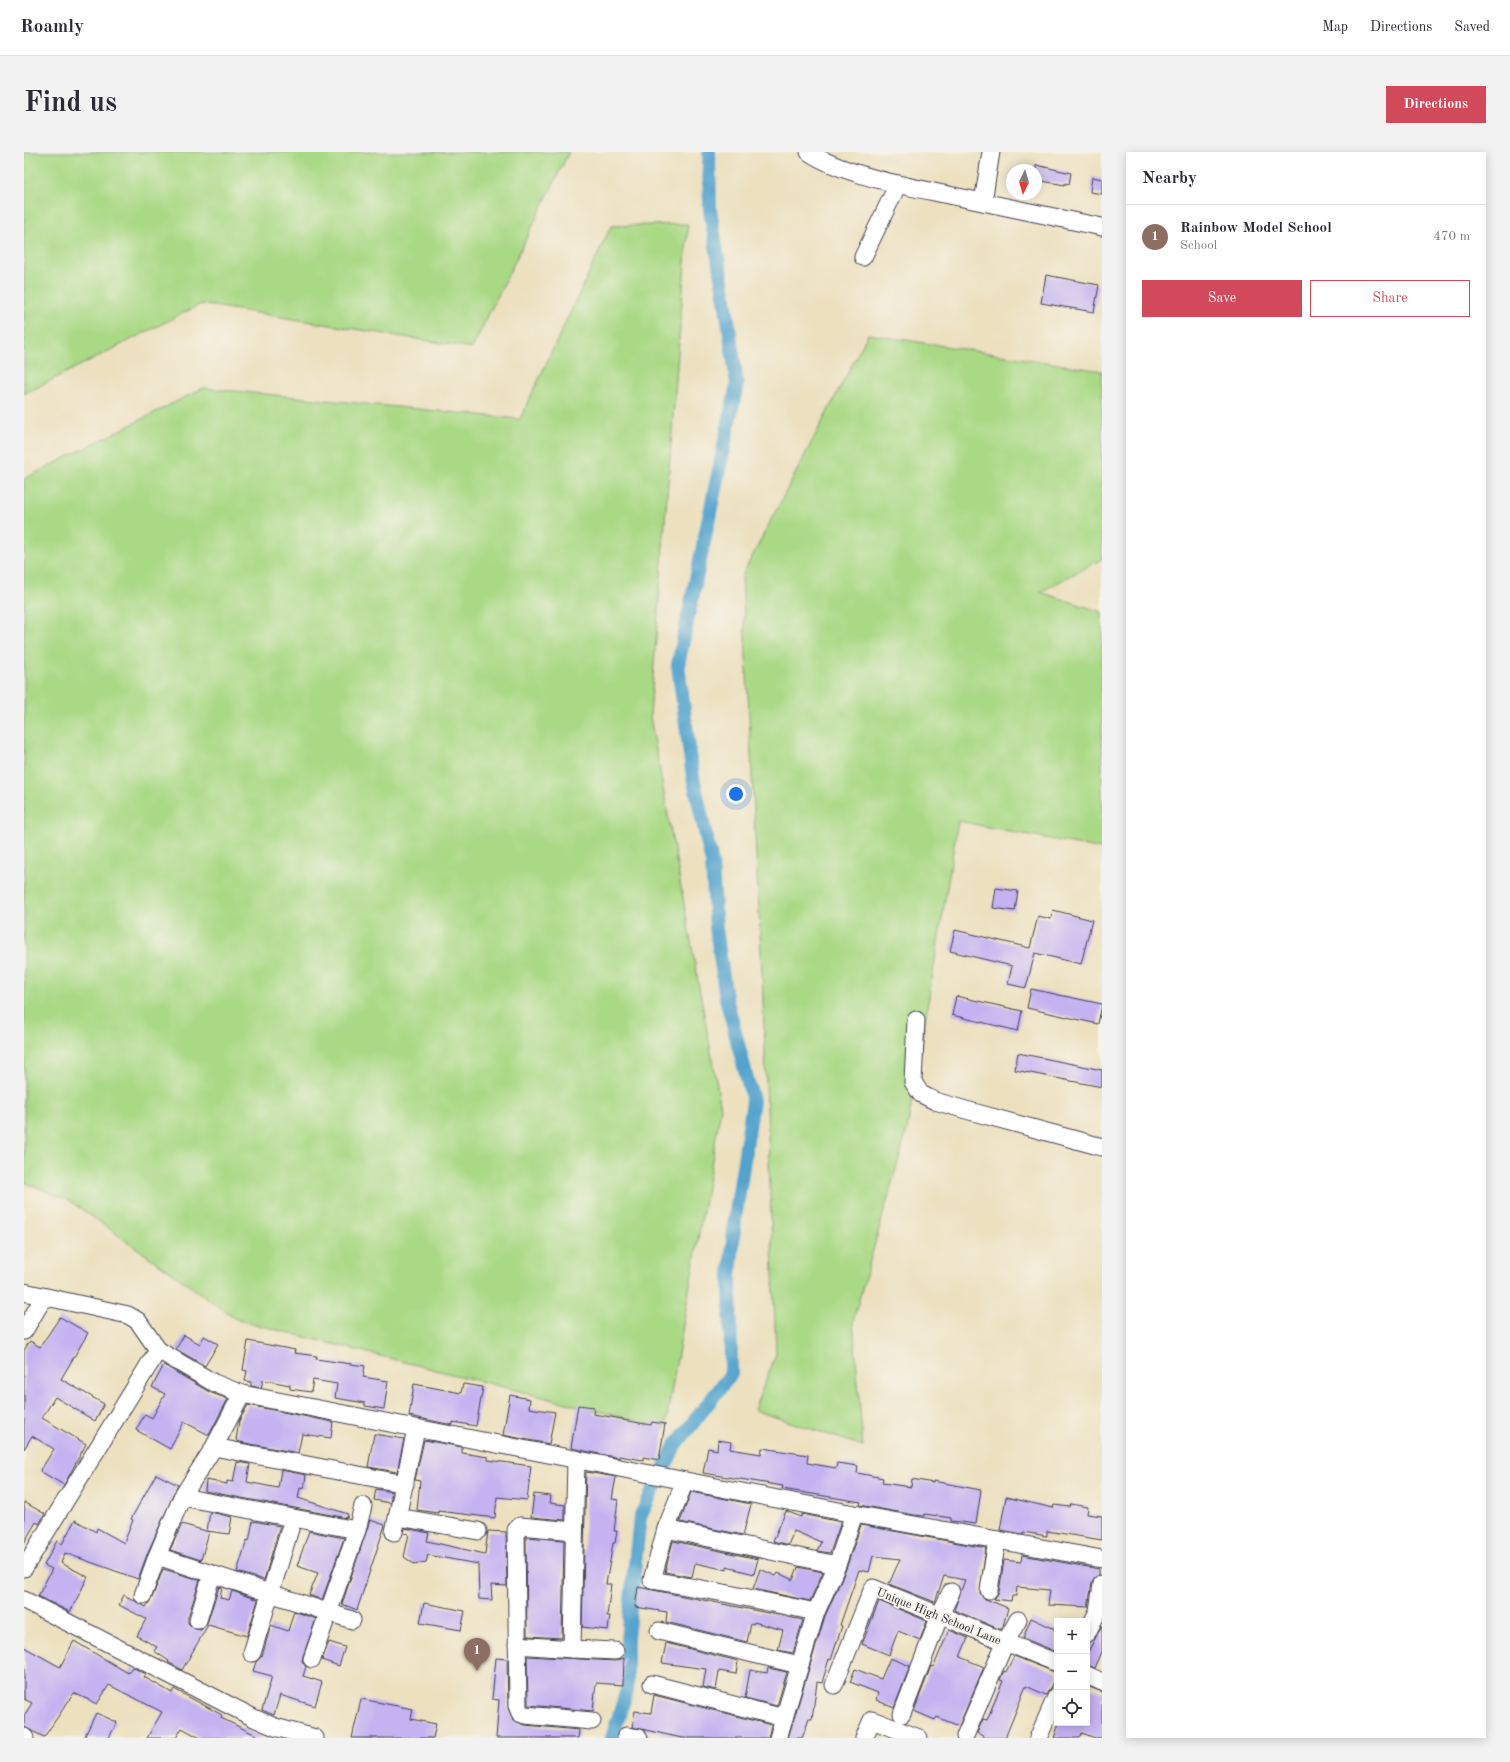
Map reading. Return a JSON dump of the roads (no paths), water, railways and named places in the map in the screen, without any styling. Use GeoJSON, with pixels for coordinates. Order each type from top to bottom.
{"type":"FeatureCollection","features":[{"type":"Feature","properties":{"kind":"street"},"geometry":{"type":"LineString","coordinates":[[809,152],[818,158],[839,166],[898,184],[1102,227]]}},
{"type":"Feature","properties":{"kind":"street"},"geometry":{"type":"LineString","coordinates":[[983,202],[991,152]]}},
{"type":"Feature","properties":{"kind":"street"},"geometry":{"type":"LineString","coordinates":[[863,257],[898,184]]}},
{"type":"Feature","properties":{"kind":"street"},"geometry":{"type":"LineString","coordinates":[[916,1020],[913,1082],[921,1094],[936,1102],[1102,1147]]}},
{"type":"Feature","properties":{"kind":"street"},"geometry":{"type":"LineString","coordinates":[[24,1292],[110,1309],[128,1315],[138,1321],[158,1350],[214,1382],[242,1394],[854,1514],[1102,1559]]}},
{"type":"Feature","properties":{"kind":"street"},"geometry":{"type":"LineString","coordinates":[[24,1331],[44,1297]]}},
{"type":"Feature","properties":{"kind":"street"},"geometry":{"type":"LineString","coordinates":[[24,1568],[158,1350]]}},
{"type":"Feature","properties":{"kind":"street"},"geometry":{"type":"LineString","coordinates":[[143,1595],[157,1556],[182,1497],[214,1447],[242,1394]]}},
{"type":"Feature","properties":{"kind":"street"},"geometry":{"type":"LineString","coordinates":[[416,1429],[396,1525],[478,1531]]}},
{"type":"Feature","properties":{"kind":"street"},"geometry":{"type":"LineString","coordinates":[[214,1447],[405,1484]]}},
{"type":"Feature","properties":{"kind":"street"},"geometry":{"type":"LineString","coordinates":[[572,1649],[576,1459]]}},
{"type":"Feature","properties":{"kind":"street"},"geometry":{"type":"LineString","coordinates":[[685,1481],[666,1530],[652,1580],[816,1612]]}},
{"type":"Feature","properties":{"kind":"street"},"geometry":{"type":"LineString","coordinates":[[182,1497],[357,1530]]}},
{"type":"Feature","properties":{"kind":"street"},"geometry":{"type":"LineString","coordinates":[[312,1659],[357,1530],[363,1506]]}},
{"type":"Feature","properties":{"kind":"street"},"geometry":{"type":"LineString","coordinates":[[778,1738],[816,1612],[837,1565],[854,1514]]}},
{"type":"Feature","properties":{"kind":"street"},"geometry":{"type":"LineString","coordinates":[[252,1653],[293,1519]]}},
{"type":"Feature","properties":{"kind":"street"},"geometry":{"type":"LineString","coordinates":[[574,1531],[517,1528],[518,1708],[520,1713],[525,1715],[592,1721]]}},
{"type":"Feature","properties":{"kind":"street"},"geometry":{"type":"LineString","coordinates":[[666,1530],[837,1565]]}},
{"type":"Feature","properties":{"kind":"street"},"geometry":{"type":"LineString","coordinates":[[989,1590],[997,1540]]}},
{"type":"Feature","properties":{"kind":"street"},"geometry":{"type":"LineString","coordinates":[[157,1556],[352,1620]]}},
{"type":"Feature","properties":{"kind":"street"},"geometry":{"type":"LineString","coordinates":[[198,1620],[212,1574]]}},
{"type":"Feature","properties":{"kind":"street"},"geometry":{"type":"LineString","coordinates":[[1090,1627],[1098,1611],[1102,1584]]}},
{"type":"Feature","properties":{"kind":"street","name":"Unique High School Lane"},"geometry":{"type":"LineString","coordinates":[[834,1685],[873,1588],[1054,1662]]}},
{"type":"Feature","properties":{"kind":"street"},"geometry":{"type":"LineString","coordinates":[[902,1714],[940,1615],[951,1592]]}},
{"type":"Feature","properties":{"kind":"street"},"geometry":{"type":"LineString","coordinates":[[24,1600],[254,1718],[275,1727],[311,1737]]}},
{"type":"Feature","properties":{"kind":"street"},"geometry":{"type":"LineString","coordinates":[[965,1736],[1005,1643],[1018,1620]]}},
{"type":"Feature","properties":{"kind":"street"},"geometry":{"type":"LineString","coordinates":[[659,1631],[799,1665]]}},
{"type":"Feature","properties":{"kind":"street"},"geometry":{"type":"LineString","coordinates":[[517,1645],[615,1651]]}},
{"type":"Feature","properties":{"kind":"street"},"geometry":{"type":"LineString","coordinates":[[1090,1676],[1102,1682]]}},
{"type":"Feature","properties":{"kind":"street"},"geometry":{"type":"LineString","coordinates":[[652,1684],[784,1718]]}},
{"type":"Feature","properties":{"kind":"street"},"geometry":{"type":"LineString","coordinates":[[1038,1738],[1054,1702]]}},
{"type":"Feature","properties":{"kind":"street"},"geometry":{"type":"LineString","coordinates":[[864,1738],[872,1720],[919,1738]]}},
{"type":"Feature","properties":{"kind":"waterway"},"geometry":{"type":"LineString","coordinates":[[612,1738],[627,1690],[627,1638],[640,1517],[675,1446],[731,1374],[730,1276],[735,1219],[753,1101],[726,998],[716,928],[712,863],[693,777],[678,665],[737,384],[710,210],[709,152]]}},
{"type":"Feature","properties":{"kind":"place","name":"Rainbow Model School"},"geometry":{"type":"Point","coordinates":[477,1671]}}]}
